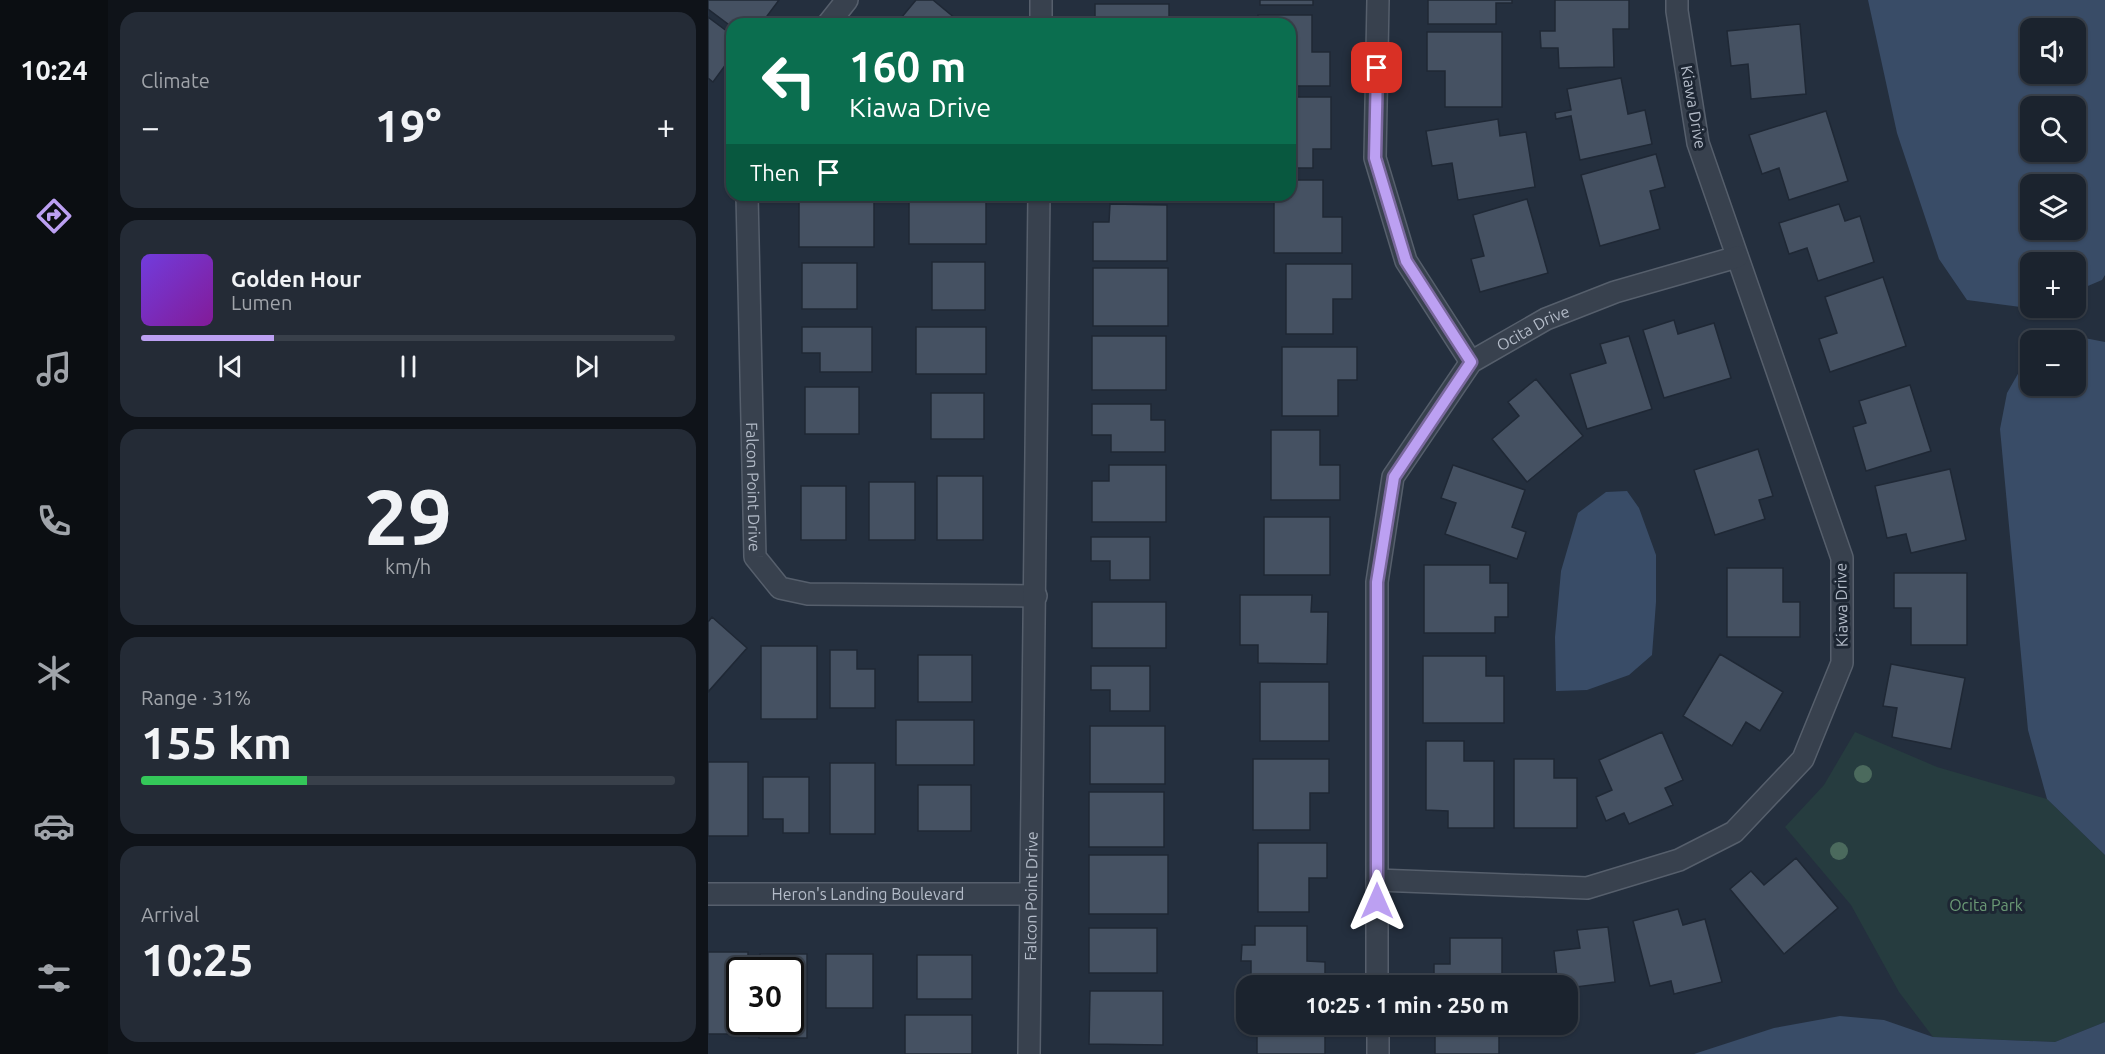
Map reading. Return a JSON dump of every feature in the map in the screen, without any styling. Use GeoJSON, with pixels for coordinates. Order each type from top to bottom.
{"type":"FeatureCollection","features":[{"type":"Feature","properties":{"kind":"street"},"geometry":{"type":"LineString","coordinates":[[833,18],[847,0]]}},
{"type":"Feature","properties":{"kind":"street"},"geometry":{"type":"LineString","coordinates":[[1041,0],[1041,18]]}},
{"type":"Feature","properties":{"kind":"street"},"geometry":{"type":"LineString","coordinates":[[1378,0],[1375,158],[1406,261],[1471,362]]}},
{"type":"Feature","properties":{"kind":"street","name":"Kiawa Drive"},"geometry":{"type":"LineString","coordinates":[[1377,880],[1587,888],[1679,860],[1734,832],[1803,759],[1842,663],[1842,558],[1698,143],[1677,0]]}},
{"type":"Feature","properties":{"kind":"street","name":"Falcon Point Drive"},"geometry":{"type":"LineString","coordinates":[[747,201],[755,557],[780,588],[808,594],[1036,596]]}},
{"type":"Feature","properties":{"kind":"street","name":"Falcon Point Drive"},"geometry":{"type":"LineString","coordinates":[[1029,1054],[1039,201]]}},
{"type":"Feature","properties":{"kind":"street","name":"Ocita Drive"},"geometry":{"type":"LineString","coordinates":[[1377,975],[1377,582],[1394,477],[1471,362],[1546,319],[1615,292],[1737,257]]}},
{"type":"Feature","properties":{"kind":"street","name":"Heron's Landing Boulevard"},"geometry":{"type":"LineString","coordinates":[[708,894],[1030,894]]}},
{"type":"Feature","properties":{"kind":"street"},"geometry":{"type":"LineString","coordinates":[[1378,1035],[1378,1054]]}},
{"type":"Feature","properties":{"kind":"green space","name":"Ocita Park"},"geometry":{"type":"Polygon","coordinates":[[[1855,732],[1937,767],[2047,799],[2105,855],[2105,1022],[2055,1042],[1933,1037],[1899,992],[1851,905],[1785,827],[1824,785],[1855,732]]]}},
{"type":"Feature","properties":{"kind":"water"},"geometry":{"type":"Polygon","coordinates":[[[1868,0],[2105,0],[2105,275],[2102,280],[2086,287],[2086,252],[2020,252],[2020,307],[1967,300],[1939,259],[1897,133],[1868,0]]]}},
{"type":"Feature","properties":{"kind":"water"},"geometry":{"type":"Polygon","coordinates":[[[2086,338],[2105,342],[2105,855],[2047,799],[2028,730],[2000,429],[2007,393],[2020,370],[2020,396],[2086,396],[2086,338]]]}},
{"type":"Feature","properties":{"kind":"water"},"geometry":{"type":"Polygon","coordinates":[[[1627,491],[1639,508],[1656,555],[1656,602],[1652,655],[1629,675],[1587,690],[1556,691],[1555,637],[1561,571],[1578,513],[1606,492],[1627,491]]]}},
{"type":"Feature","properties":{"kind":"water"},"geometry":{"type":"Polygon","coordinates":[[[1840,1016],[1884,1020],[1933,1037],[2055,1042],[2105,1022],[2105,1054],[1694,1054],[1774,1028],[1840,1016]]]}},
{"type":"Feature","properties":{"kind":"building"},"geometry":{"type":"Polygon","coordinates":[[[708,0],[779,0],[766,18],[726,18],[726,22],[708,9],[708,0]]]}},
{"type":"Feature","properties":{"kind":"building"},"geometry":{"type":"Polygon","coordinates":[[[916,0],[933,0],[955,18],[901,18],[916,0]]]}},
{"type":"Feature","properties":{"kind":"building"},"geometry":{"type":"Polygon","coordinates":[[[1260,0],[1313,0],[1313,5],[1260,5],[1260,0]]]}},
{"type":"Feature","properties":{"kind":"building"},"geometry":{"type":"Polygon","coordinates":[[[1428,0],[1512,0],[1512,3],[1496,3],[1496,24],[1428,24],[1428,0]]]}},
{"type":"Feature","properties":{"kind":"building"},"geometry":{"type":"Polygon","coordinates":[[[1555,0],[1629,0],[1629,29],[1613,29],[1614,67],[1559,68],[1558,48],[1541,48],[1540,31],[1555,31],[1555,0]]]}},
{"type":"Feature","properties":{"kind":"building"},"geometry":{"type":"Polygon","coordinates":[[[1095,4],[1169,4],[1169,18],[1095,18],[1095,4]]]}},
{"type":"Feature","properties":{"kind":"building"},"geometry":{"type":"Polygon","coordinates":[[[1258,15],[1312,15],[1312,52],[1330,52],[1330,86],[1296,86],[1296,18],[1258,18],[1258,15]]]}},
{"type":"Feature","properties":{"kind":"building"},"geometry":{"type":"Polygon","coordinates":[[[708,17],[726,30],[726,64],[713,82],[708,78],[708,17]]]}},
{"type":"Feature","properties":{"kind":"building"},"geometry":{"type":"Polygon","coordinates":[[[1800,24],[1806,94],[1751,99],[1748,64],[1731,66],[1727,31],[1800,24]]]}},
{"type":"Feature","properties":{"kind":"building"},"geometry":{"type":"Polygon","coordinates":[[[1427,32],[1502,32],[1502,107],[1445,107],[1445,71],[1427,71],[1427,32]]]}},
{"type":"Feature","properties":{"kind":"building"},"geometry":{"type":"Polygon","coordinates":[[[1621,78],[1628,114],[1645,110],[1652,144],[1580,160],[1571,116],[1556,119],[1555,113],[1571,110],[1567,89],[1621,78]]]}},
{"type":"Feature","properties":{"kind":"building"},"geometry":{"type":"Polygon","coordinates":[[[1296,97],[1331,97],[1331,149],[1313,149],[1313,168],[1296,168],[1296,97]]]}},
{"type":"Feature","properties":{"kind":"building"},"geometry":{"type":"Polygon","coordinates":[[[1826,111],[1848,181],[1789,200],[1779,168],[1762,174],[1749,135],[1826,111]]]}},
{"type":"Feature","properties":{"kind":"building"},"geometry":{"type":"Polygon","coordinates":[[[1498,119],[1500,136],[1526,132],[1535,187],[1458,200],[1452,163],[1432,166],[1426,131],[1498,119]]]}},
{"type":"Feature","properties":{"kind":"building"},"geometry":{"type":"Polygon","coordinates":[[[1656,154],[1665,187],[1650,191],[1660,229],[1600,246],[1581,175],[1656,154]]]}},
{"type":"Feature","properties":{"kind":"building"},"geometry":{"type":"Polygon","coordinates":[[[1296,180],[1323,180],[1323,217],[1342,217],[1342,253],[1274,253],[1274,201],[1296,201],[1296,180]]]}},
{"type":"Feature","properties":{"kind":"building"},"geometry":{"type":"Polygon","coordinates":[[[1527,199],[1548,273],[1480,292],[1471,259],[1484,256],[1473,215],[1527,199]]]}},
{"type":"Feature","properties":{"kind":"building"},"geometry":{"type":"Polygon","coordinates":[[[799,201],[874,201],[874,247],[799,247],[799,201]]]}},
{"type":"Feature","properties":{"kind":"building"},"geometry":{"type":"Polygon","coordinates":[[[909,201],[986,201],[986,244],[909,244],[909,201]]]}},
{"type":"Feature","properties":{"kind":"building"},"geometry":{"type":"Polygon","coordinates":[[[1110,204],[1167,205],[1167,261],[1093,261],[1093,222],[1109,222],[1110,204]]]}},
{"type":"Feature","properties":{"kind":"building"},"geometry":{"type":"Polygon","coordinates":[[[1839,204],[1845,221],[1860,216],[1874,262],[1818,281],[1807,248],[1789,254],[1779,223],[1839,204]]]}},
{"type":"Feature","properties":{"kind":"building"},"geometry":{"type":"Polygon","coordinates":[[[932,262],[985,262],[985,310],[932,310],[932,262]]]}},
{"type":"Feature","properties":{"kind":"building"},"geometry":{"type":"Polygon","coordinates":[[[802,263],[857,263],[857,309],[802,309],[802,263]]]}},
{"type":"Feature","properties":{"kind":"building"},"geometry":{"type":"Polygon","coordinates":[[[1286,264],[1352,264],[1352,299],[1333,299],[1333,334],[1286,334],[1286,264]]]}},
{"type":"Feature","properties":{"kind":"building"},"geometry":{"type":"Polygon","coordinates":[[[1093,268],[1168,268],[1168,326],[1093,326],[1093,268]]]}},
{"type":"Feature","properties":{"kind":"building"},"geometry":{"type":"Polygon","coordinates":[[[1883,277],[1906,346],[1830,372],[1819,339],[1837,333],[1825,297],[1883,277]]]}},
{"type":"Feature","properties":{"kind":"building"},"geometry":{"type":"Polygon","coordinates":[[[1674,320],[1678,334],[1714,323],[1731,378],[1664,398],[1643,330],[1674,320]]]}},
{"type":"Feature","properties":{"kind":"building"},"geometry":{"type":"Polygon","coordinates":[[[802,327],[872,327],[872,372],[820,372],[820,353],[802,353],[802,327]]]}},
{"type":"Feature","properties":{"kind":"building"},"geometry":{"type":"Polygon","coordinates":[[[916,327],[986,327],[986,374],[916,374],[916,327]]]}},
{"type":"Feature","properties":{"kind":"building"},"geometry":{"type":"Polygon","coordinates":[[[1092,336],[1166,336],[1166,390],[1092,390],[1092,336]]]}},
{"type":"Feature","properties":{"kind":"building"},"geometry":{"type":"Polygon","coordinates":[[[1629,336],[1652,409],[1587,429],[1570,374],[1606,363],[1600,344],[1629,336]]]}},
{"type":"Feature","properties":{"kind":"building"},"geometry":{"type":"Polygon","coordinates":[[[1282,347],[1357,347],[1357,380],[1338,380],[1338,416],[1282,416],[1282,347]]]}},
{"type":"Feature","properties":{"kind":"building"},"geometry":{"type":"Polygon","coordinates":[[[1536,379],[1583,436],[1527,482],[1492,439],[1519,416],[1508,402],[1536,379]]]}},
{"type":"Feature","properties":{"kind":"building"},"geometry":{"type":"Polygon","coordinates":[[[1910,385],[1931,451],[1866,471],[1853,427],[1866,423],[1859,401],[1910,385]]]}},
{"type":"Feature","properties":{"kind":"building"},"geometry":{"type":"Polygon","coordinates":[[[805,387],[859,387],[859,434],[805,434],[805,387]]]}},
{"type":"Feature","properties":{"kind":"building"},"geometry":{"type":"Polygon","coordinates":[[[931,393],[984,393],[984,439],[931,439],[931,393]]]}},
{"type":"Feature","properties":{"kind":"building"},"geometry":{"type":"Polygon","coordinates":[[[1092,404],[1151,404],[1151,420],[1165,420],[1165,452],[1111,452],[1111,435],[1092,435],[1092,404]]]}},
{"type":"Feature","properties":{"kind":"building"},"geometry":{"type":"Polygon","coordinates":[[[1271,430],[1320,430],[1320,465],[1340,465],[1340,500],[1271,500],[1271,430]]]}},
{"type":"Feature","properties":{"kind":"building"},"geometry":{"type":"Polygon","coordinates":[[[1758,449],[1773,496],[1759,500],[1765,519],[1715,535],[1694,470],[1758,449]]]}},
{"type":"Feature","properties":{"kind":"building"},"geometry":{"type":"Polygon","coordinates":[[[1109,465],[1166,465],[1166,522],[1092,522],[1092,481],[1109,481],[1109,465]]]}},
{"type":"Feature","properties":{"kind":"building"},"geometry":{"type":"Polygon","coordinates":[[[1453,465],[1525,490],[1512,527],[1526,532],[1517,559],[1445,534],[1456,503],[1441,498],[1453,465]]]}},
{"type":"Feature","properties":{"kind":"building"},"geometry":{"type":"Polygon","coordinates":[[[1950,469],[1966,540],[1911,553],[1906,534],[1887,538],[1875,486],[1950,469]]]}},
{"type":"Feature","properties":{"kind":"building"},"geometry":{"type":"Polygon","coordinates":[[[937,476],[983,476],[983,540],[937,540],[937,476]]]}},
{"type":"Feature","properties":{"kind":"building"},"geometry":{"type":"Polygon","coordinates":[[[869,482],[915,482],[915,540],[869,540],[869,482]]]}},
{"type":"Feature","properties":{"kind":"building"},"geometry":{"type":"Polygon","coordinates":[[[801,486],[846,486],[846,540],[801,540],[801,486]]]}},
{"type":"Feature","properties":{"kind":"building"},"geometry":{"type":"Polygon","coordinates":[[[1264,517],[1330,517],[1330,575],[1264,575],[1264,517]]]}},
{"type":"Feature","properties":{"kind":"building"},"geometry":{"type":"Polygon","coordinates":[[[1091,537],[1150,537],[1150,580],[1110,580],[1110,561],[1091,561],[1091,537]]]}},
{"type":"Feature","properties":{"kind":"building"},"geometry":{"type":"Polygon","coordinates":[[[1424,565],[1490,565],[1490,583],[1508,583],[1508,617],[1495,617],[1495,633],[1424,633],[1424,565]]]}},
{"type":"Feature","properties":{"kind":"building"},"geometry":{"type":"Polygon","coordinates":[[[1727,568],[1783,568],[1783,602],[1800,602],[1800,637],[1727,637],[1727,568]]]}},
{"type":"Feature","properties":{"kind":"building"},"geometry":{"type":"Polygon","coordinates":[[[1894,573],[1967,573],[1967,645],[1911,645],[1911,608],[1894,608],[1894,573]]]}},
{"type":"Feature","properties":{"kind":"building"},"geometry":{"type":"Polygon","coordinates":[[[1240,595],[1312,595],[1311,612],[1328,612],[1327,664],[1258,663],[1258,645],[1240,645],[1240,595]]]}},
{"type":"Feature","properties":{"kind":"building"},"geometry":{"type":"Polygon","coordinates":[[[1092,602],[1166,602],[1166,648],[1092,648],[1092,602]]]}},
{"type":"Feature","properties":{"kind":"building"},"geometry":{"type":"Polygon","coordinates":[[[712,617],[747,648],[708,692],[708,622],[712,617]]]}},
{"type":"Feature","properties":{"kind":"building"},"geometry":{"type":"Polygon","coordinates":[[[761,646],[817,646],[817,719],[761,719],[761,646]]]}},
{"type":"Feature","properties":{"kind":"building"},"geometry":{"type":"Polygon","coordinates":[[[830,650],[857,650],[857,669],[875,669],[875,708],[830,708],[830,650]]]}},
{"type":"Feature","properties":{"kind":"building"},"geometry":{"type":"Polygon","coordinates":[[[1720,654],[1783,692],[1760,731],[1746,722],[1732,746],[1683,716],[1720,654]]]}},
{"type":"Feature","properties":{"kind":"building"},"geometry":{"type":"Polygon","coordinates":[[[918,655],[972,655],[972,702],[918,702],[918,655]]]}},
{"type":"Feature","properties":{"kind":"building"},"geometry":{"type":"Polygon","coordinates":[[[1423,656],[1486,656],[1486,676],[1504,676],[1504,723],[1423,723],[1423,656]]]}},
{"type":"Feature","properties":{"kind":"building"},"geometry":{"type":"Polygon","coordinates":[[[1891,664],[1965,678],[1951,749],[1892,737],[1897,708],[1883,706],[1891,664]]]}},
{"type":"Feature","properties":{"kind":"building"},"geometry":{"type":"Polygon","coordinates":[[[1091,666],[1150,666],[1150,711],[1110,711],[1110,690],[1091,690],[1091,666]]]}},
{"type":"Feature","properties":{"kind":"building"},"geometry":{"type":"Polygon","coordinates":[[[1260,682],[1329,682],[1329,741],[1260,741],[1260,682]]]}},
{"type":"Feature","properties":{"kind":"building"},"geometry":{"type":"Polygon","coordinates":[[[896,720],[974,720],[974,765],[896,765],[896,720]]]}},
{"type":"Feature","properties":{"kind":"building"},"geometry":{"type":"Polygon","coordinates":[[[1090,726],[1165,726],[1165,784],[1090,784],[1090,726]]]}},
{"type":"Feature","properties":{"kind":"building"},"geometry":{"type":"Polygon","coordinates":[[[1662,732],[1683,780],[1665,788],[1673,805],[1629,824],[1624,813],[1606,821],[1596,797],[1612,790],[1599,760],[1662,732]]]}},
{"type":"Feature","properties":{"kind":"building"},"geometry":{"type":"Polygon","coordinates":[[[1426,741],[1464,741],[1464,761],[1494,761],[1494,828],[1448,828],[1448,811],[1426,810],[1426,741]]]}},
{"type":"Feature","properties":{"kind":"building"},"geometry":{"type":"Polygon","coordinates":[[[1253,759],[1329,759],[1329,793],[1310,793],[1310,830],[1253,830],[1253,759]]]}},
{"type":"Feature","properties":{"kind":"building"},"geometry":{"type":"Polygon","coordinates":[[[1514,759],[1554,759],[1554,778],[1577,778],[1577,828],[1514,828],[1514,759]]]}},
{"type":"Feature","properties":{"kind":"building"},"geometry":{"type":"Polygon","coordinates":[[[708,762],[748,762],[748,836],[708,836],[708,762]]]}},
{"type":"Feature","properties":{"kind":"building"},"geometry":{"type":"Polygon","coordinates":[[[830,763],[875,763],[875,834],[830,834],[830,763]]]}},
{"type":"Feature","properties":{"kind":"building"},"geometry":{"type":"Polygon","coordinates":[[[763,777],[809,777],[809,833],[783,833],[783,819],[763,819],[763,777]]]}},
{"type":"Feature","properties":{"kind":"building"},"geometry":{"type":"Polygon","coordinates":[[[918,785],[971,785],[971,831],[918,831],[918,785]]]}},
{"type":"Feature","properties":{"kind":"building"},"geometry":{"type":"Polygon","coordinates":[[[1089,792],[1164,792],[1164,847],[1089,847],[1089,792]]]}},
{"type":"Feature","properties":{"kind":"building"},"geometry":{"type":"Polygon","coordinates":[[[1258,843],[1327,843],[1327,878],[1309,878],[1309,912],[1258,912],[1258,843]]]}},
{"type":"Feature","properties":{"kind":"building"},"geometry":{"type":"Polygon","coordinates":[[[1089,855],[1168,855],[1168,914],[1089,914],[1089,855]]]}},
{"type":"Feature","properties":{"kind":"building"},"geometry":{"type":"Polygon","coordinates":[[[1796,858],[1838,908],[1784,954],[1730,889],[1751,871],[1764,885],[1796,858]]]}},
{"type":"Feature","properties":{"kind":"building"},"geometry":{"type":"Polygon","coordinates":[[[1678,909],[1683,925],[1705,919],[1722,982],[1674,994],[1671,981],[1650,986],[1633,921],[1678,909]]]}},
{"type":"Feature","properties":{"kind":"building"},"geometry":{"type":"Polygon","coordinates":[[[1255,926],[1307,926],[1307,961],[1325,962],[1325,975],[1251,975],[1251,961],[1241,961],[1242,945],[1255,945],[1255,926]]]}},
{"type":"Feature","properties":{"kind":"building"},"geometry":{"type":"Polygon","coordinates":[[[1608,927],[1615,982],[1578,987],[1578,975],[1557,975],[1554,951],[1580,948],[1577,930],[1608,927]]]}},
{"type":"Feature","properties":{"kind":"building"},"geometry":{"type":"Polygon","coordinates":[[[1089,928],[1157,928],[1157,973],[1089,973],[1089,928]]]}},
{"type":"Feature","properties":{"kind":"building"},"geometry":{"type":"Polygon","coordinates":[[[1450,938],[1502,938],[1502,975],[1434,975],[1434,964],[1450,964],[1450,938]]]}},
{"type":"Feature","properties":{"kind":"building"},"geometry":{"type":"Polygon","coordinates":[[[708,952],[748,952],[748,957],[726,957],[726,1034],[708,1034],[708,952]]]}},
{"type":"Feature","properties":{"kind":"building"},"geometry":{"type":"Polygon","coordinates":[[[760,954],[807,954],[807,1038],[759,1038],[759,1035],[804,1035],[804,957],[760,957],[760,954]]]}},
{"type":"Feature","properties":{"kind":"building"},"geometry":{"type":"Polygon","coordinates":[[[826,954],[873,954],[873,1008],[826,1008],[826,954]]]}},
{"type":"Feature","properties":{"kind":"building"},"geometry":{"type":"Polygon","coordinates":[[[917,955],[972,955],[972,999],[917,999],[917,955]]]}},
{"type":"Feature","properties":{"kind":"building"},"geometry":{"type":"Polygon","coordinates":[[[1090,991],[1163,991],[1163,1045],[1089,1044],[1090,991]]]}},
{"type":"Feature","properties":{"kind":"building"},"geometry":{"type":"Polygon","coordinates":[[[905,1015],[972,1015],[972,1054],[905,1054],[905,1015]]]}},
{"type":"Feature","properties":{"kind":"building"},"geometry":{"type":"Polygon","coordinates":[[[1257,1035],[1325,1035],[1325,1054],[1257,1054],[1257,1035]]]}},
{"type":"Feature","properties":{"kind":"building"},"geometry":{"type":"Polygon","coordinates":[[[1435,1035],[1499,1035],[1499,1054],[1435,1054],[1435,1035]]]}},
{"type":"Feature","properties":{"kind":"route"},"geometry":{"type":"LineString","coordinates":[[1377,68],[1375,158],[1406,261],[1471,362],[1394,477],[1377,582],[1377,901]]}}]}
